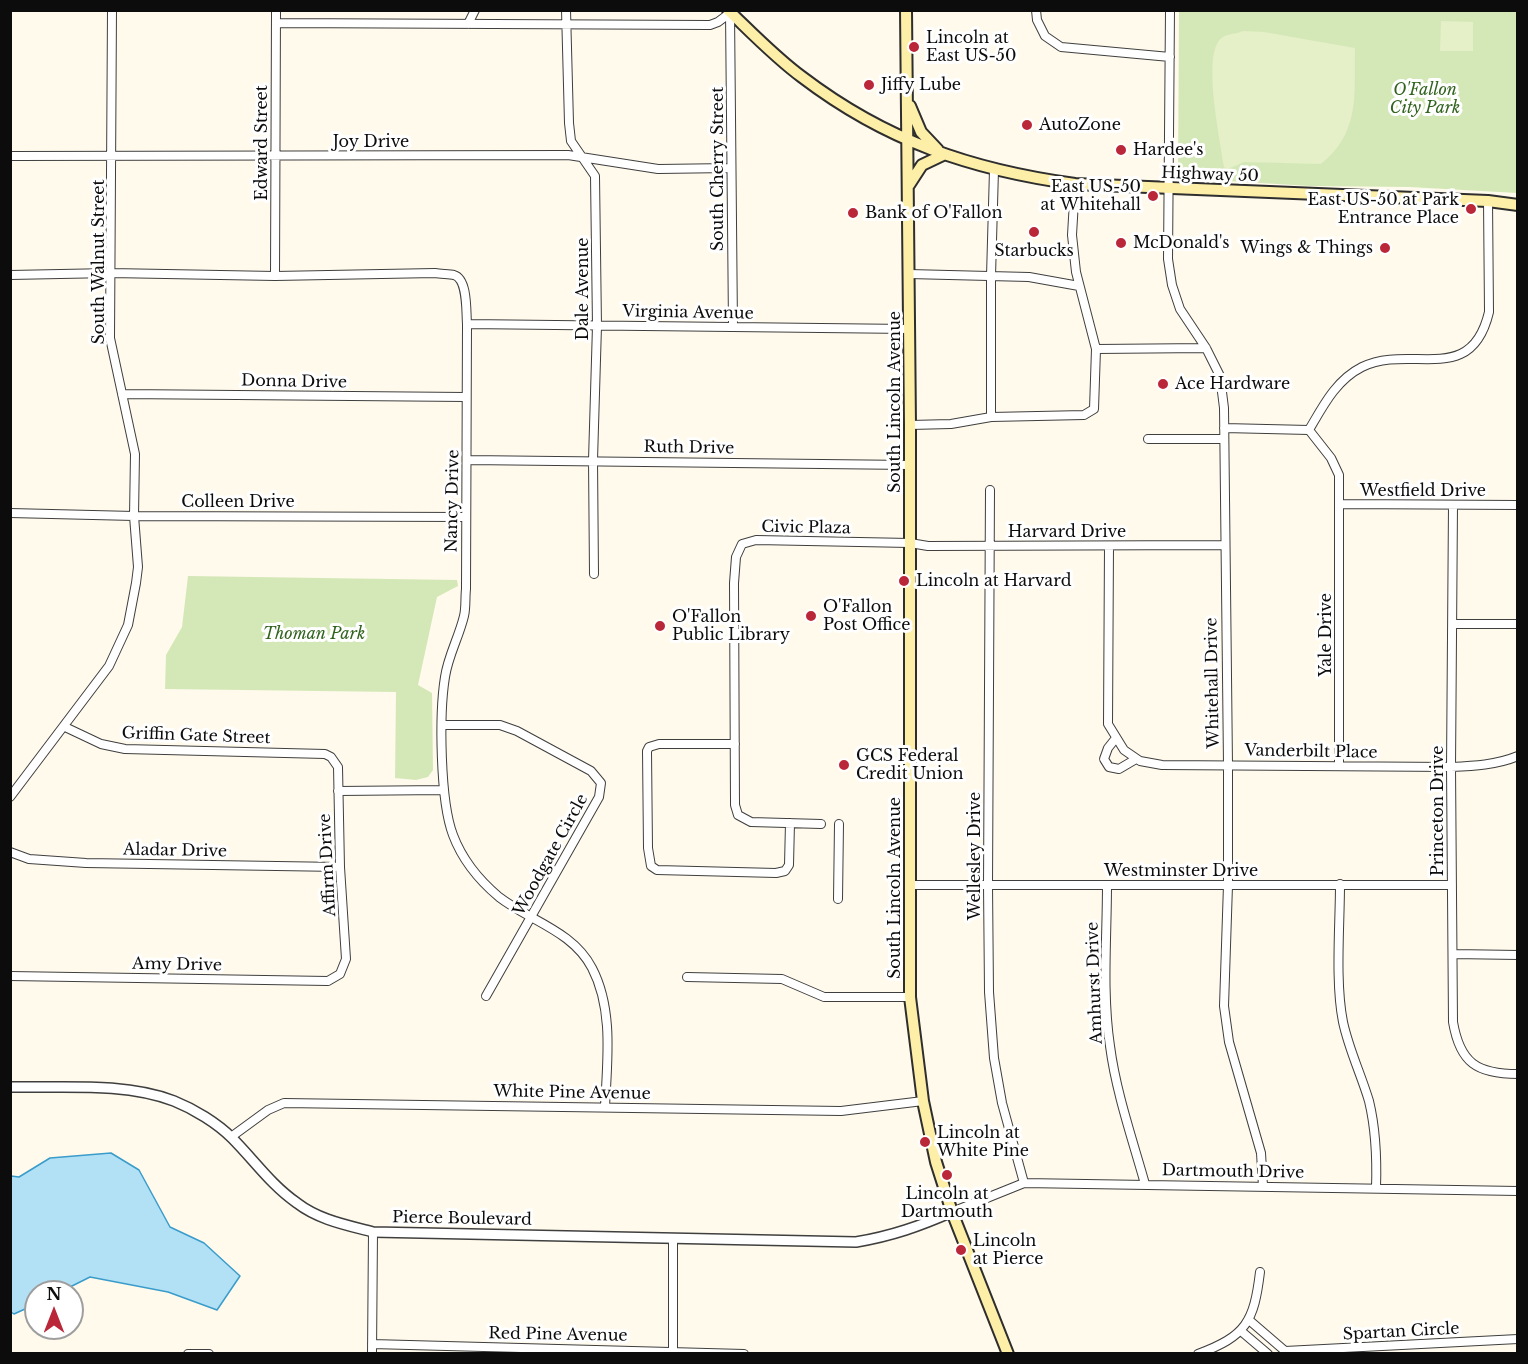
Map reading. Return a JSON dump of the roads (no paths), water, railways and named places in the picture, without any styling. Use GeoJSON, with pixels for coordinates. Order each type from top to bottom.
{"type":"FeatureCollection","features":[{"type":"Feature","properties":{"kind":"main road","name":"South Lincoln Avenue"},"geometry":{"type":"LineString","coordinates":[[906,10],[910,425],[910,997],[923,1101],[936,1162],[952,1212],[1008,1353]]}},
{"type":"Feature","properties":{"kind":"main road","name":"Highway 50"},"geometry":{"type":"LineString","coordinates":[[729,11],[800,76],[828,97],[907,141],[994,170],[1035,179],[1075,184],[1488,201],[1518,205]]}},
{"type":"Feature","properties":{"kind":"main road"},"geometry":{"type":"LineString","coordinates":[[907,97],[921,132],[943,154],[922,165],[908,188]]}},
{"type":"Feature","properties":{"kind":"street","name":"South Walnut Street"},"geometry":{"type":"LineString","coordinates":[[10,797],[109,666],[128,625],[138,567],[134,516],[135,454],[110,338],[112,10]]}},
{"type":"Feature","properties":{"kind":"street","name":"Edward Street"},"geometry":{"type":"LineString","coordinates":[[275,276],[276,10]]}},
{"type":"Feature","properties":{"kind":"street"},"geometry":{"type":"LineString","coordinates":[[468,24],[475,10]]}},
{"type":"Feature","properties":{"kind":"street","name":"Dale Avenue"},"geometry":{"type":"LineString","coordinates":[[566,10],[571,141],[595,176],[597,326],[593,460],[594,574]]}},
{"type":"Feature","properties":{"kind":"street"},"geometry":{"type":"LineString","coordinates":[[1036,10],[1037,20],[1046,36],[1061,47],[1170,57]]}},
{"type":"Feature","properties":{"kind":"street","name":"Whitehall Drive"},"geometry":{"type":"LineString","coordinates":[[1170,10],[1168,259],[1172,285],[1180,309],[1206,348],[1220,376],[1224,428],[1228,765],[1228,885],[1224,1006],[1229,1042],[1261,1153],[1263,1186]]}},
{"type":"Feature","properties":{"kind":"street"},"geometry":{"type":"LineString","coordinates":[[276,23],[710,25],[718,22],[729,11]]}},
{"type":"Feature","properties":{"kind":"street","name":"South Cherry Street"},"geometry":{"type":"LineString","coordinates":[[729,11],[733,327]]}},
{"type":"Feature","properties":{"kind":"street","name":"Joy Drive"},"geometry":{"type":"LineString","coordinates":[[10,156],[568,155],[658,169],[730,168]]}},
{"type":"Feature","properties":{"kind":"street"},"geometry":{"type":"LineString","coordinates":[[991,417],[994,170]]}},
{"type":"Feature","properties":{"kind":"street"},"geometry":{"type":"LineString","coordinates":[[910,425],[951,424],[991,417],[1084,415],[1094,409],[1096,349],[1079,286],[1072,235],[1075,184]]}},
{"type":"Feature","properties":{"kind":"street"},"geometry":{"type":"LineString","coordinates":[[1224,428],[1309,430],[1333,391],[1362,367],[1392,360],[1449,358],[1465,352],[1477,341],[1485,327],[1489,312],[1488,201]]}},
{"type":"Feature","properties":{"kind":"street","name":"Nancy Drive"},"geometry":{"type":"LineString","coordinates":[[10,275],[111,273],[275,276],[435,273],[455,275],[460,279],[464,285],[467,324],[466,589],[464,615],[445,677],[443,725],[444,790],[447,813],[453,836],[465,859],[482,880],[500,898],[568,939],[592,968],[599,986],[608,1041],[605,1107]]}},
{"type":"Feature","properties":{"kind":"street"},"geometry":{"type":"LineString","coordinates":[[909,274],[1038,278],[1079,286]]}},
{"type":"Feature","properties":{"kind":"street","name":"Virginia Avenue"},"geometry":{"type":"LineString","coordinates":[[467,324],[909,329]]}},
{"type":"Feature","properties":{"kind":"street"},"geometry":{"type":"LineString","coordinates":[[1096,349],[1206,348]]}},
{"type":"Feature","properties":{"kind":"street","name":"Donna Drive"},"geometry":{"type":"LineString","coordinates":[[122,394],[466,398]]}},
{"type":"Feature","properties":{"kind":"street","name":"Westfield Drive"},"geometry":{"type":"LineString","coordinates":[[1309,430],[1321,443],[1336,466],[1339,475],[1340,504],[1518,505]]}},
{"type":"Feature","properties":{"kind":"street"},"geometry":{"type":"LineString","coordinates":[[1148,439],[1224,439]]}},
{"type":"Feature","properties":{"kind":"street","name":"Ruth Drive"},"geometry":{"type":"LineString","coordinates":[[468,460],[910,465]]}},
{"type":"Feature","properties":{"kind":"street","name":"Wellesley Drive"},"geometry":{"type":"LineString","coordinates":[[990,490],[989,992],[994,1058],[1002,1103],[1024,1183]]}},
{"type":"Feature","properties":{"kind":"street","name":"Yale Drive"},"geometry":{"type":"LineString","coordinates":[[1339,766],[1340,504]]}},
{"type":"Feature","properties":{"kind":"street","name":"Princeton Drive"},"geometry":{"type":"LineString","coordinates":[[1453,505],[1451,767],[1453,1022],[1457,1043],[1468,1059],[1485,1070],[1518,1074]]}},
{"type":"Feature","properties":{"kind":"street","name":"Colleen Drive"},"geometry":{"type":"LineString","coordinates":[[10,513],[134,516],[465,517]]}},
{"type":"Feature","properties":{"kind":"street","name":"Civic Plaza"},"geometry":{"type":"LineString","coordinates":[[735,744],[735,565],[738,549],[742,544],[756,540],[910,543]]}},
{"type":"Feature","properties":{"kind":"street","name":"Harvard Drive"},"geometry":{"type":"LineString","coordinates":[[910,543],[928,546],[1224,545]]}},
{"type":"Feature","properties":{"kind":"street"},"geometry":{"type":"LineString","coordinates":[[1109,546],[1108,724],[1124,750],[1136,759]]}},
{"type":"Feature","properties":{"kind":"street"},"geometry":{"type":"LineString","coordinates":[[1453,624],[1518,624]]}},
{"type":"Feature","properties":{"kind":"street","name":"Woodgate Circle"},"geometry":{"type":"LineString","coordinates":[[443,725],[500,725],[518,731],[591,771],[601,783],[599,797],[486,996]]}},
{"type":"Feature","properties":{"kind":"street","name":"Griffin Gate Street"},"geometry":{"type":"LineString","coordinates":[[65,727],[100,744],[125,749],[325,754],[331,757]]}},
{"type":"Feature","properties":{"kind":"street","name":"Vanderbilt Place"},"geometry":{"type":"LineString","coordinates":[[1116,738],[1108,748],[1104,759],[1109,767],[1119,769],[1136,759],[1140,762],[1162,765],[1451,767],[1479,766],[1518,756]]}},
{"type":"Feature","properties":{"kind":"street"},"geometry":{"type":"LineString","coordinates":[[790,823],[789,865],[785,871],[776,873],[657,870],[651,866],[648,848],[647,751],[649,747],[659,744],[735,744],[735,806],[738,815],[751,822],[790,823],[821,824]]}},
{"type":"Feature","properties":{"kind":"street","name":"Affirm Drive"},"geometry":{"type":"LineString","coordinates":[[331,757],[338,767],[340,867],[346,959],[340,974]]}},
{"type":"Feature","properties":{"kind":"street"},"geometry":{"type":"LineString","coordinates":[[338,791],[444,790]]}},
{"type":"Feature","properties":{"kind":"street"},"geometry":{"type":"LineString","coordinates":[[838,899],[839,824]]}},
{"type":"Feature","properties":{"kind":"street","name":"Aladar Drive"},"geometry":{"type":"LineString","coordinates":[[10,852],[29,859],[86,863],[340,867]]}},
{"type":"Feature","properties":{"kind":"street"},"geometry":{"type":"LineString","coordinates":[[1340,884],[1340,993],[1343,1020],[1348,1043],[1369,1101],[1377,1157],[1376,1188]]}},
{"type":"Feature","properties":{"kind":"street","name":"Westminster Drive"},"geometry":{"type":"LineString","coordinates":[[910,885],[1452,885]]}},
{"type":"Feature","properties":{"kind":"street","name":"Amhurst Drive"},"geometry":{"type":"LineString","coordinates":[[1107,885],[1109,1045],[1145,1184]]}},
{"type":"Feature","properties":{"kind":"street"},"geometry":{"type":"LineString","coordinates":[[1453,954],[1518,956]]}},
{"type":"Feature","properties":{"kind":"street","name":"Amy Drive"},"geometry":{"type":"LineString","coordinates":[[10,976],[328,981],[340,974]]}},
{"type":"Feature","properties":{"kind":"street"},"geometry":{"type":"LineString","coordinates":[[687,977],[782,979],[824,997],[910,997]]}},
{"type":"Feature","properties":{"kind":"street","name":"Pierce Boulevard"},"geometry":{"type":"LineString","coordinates":[[10,1087],[123,1090],[151,1094],[175,1102],[201,1115],[231,1137],[270,1181],[298,1204],[330,1221],[374,1232],[856,1242],[891,1236],[952,1212]]}},
{"type":"Feature","properties":{"kind":"street","name":"White Pine Avenue"},"geometry":{"type":"LineString","coordinates":[[231,1137],[268,1110],[284,1103],[841,1111],[923,1101]]}},
{"type":"Feature","properties":{"kind":"street","name":"Dartmouth Drive"},"geometry":{"type":"LineString","coordinates":[[952,1212],[1024,1183],[1518,1191]]}},
{"type":"Feature","properties":{"kind":"street"},"geometry":{"type":"LineString","coordinates":[[372,1353],[374,1232]]}},
{"type":"Feature","properties":{"kind":"street"},"geometry":{"type":"LineString","coordinates":[[673,1238],[673,1353]]}},
{"type":"Feature","properties":{"kind":"street"},"geometry":{"type":"LineString","coordinates":[[1198,1353],[1218,1346],[1241,1331],[1254,1310],[1260,1272]]}},
{"type":"Feature","properties":{"kind":"street","name":"Spartan Circle"},"geometry":{"type":"LineString","coordinates":[[1249,1320],[1284,1352],[1518,1339]]}},
{"type":"Feature","properties":{"kind":"street"},"geometry":{"type":"LineString","coordinates":[[1241,1331],[1268,1353]]}},
{"type":"Feature","properties":{"kind":"street","name":"Red Pine Avenue"},"geometry":{"type":"LineString","coordinates":[[372,1344],[593,1352],[744,1353]]}},
{"type":"Feature","properties":{"kind":"street"},"geometry":{"type":"LineString","coordinates":[[188,1353],[209,1353]]}},
{"type":"Feature","properties":{"kind":"water"},"geometry":{"type":"Polygon","coordinates":[[[111,1153],[139,1170],[170,1227],[204,1243],[240,1276],[217,1310],[168,1292],[90,1277],[84,1280],[24,1280],[24,1309],[14,1314],[11,1312],[11,1176],[19,1177],[50,1158],[111,1153]]]}},
{"type":"Feature","properties":{"kind":"place","name":"Lincoln at East US-50"},"geometry":{"type":"Point","coordinates":[914,47]}},
{"type":"Feature","properties":{"kind":"place","name":"Jiffy Lube"},"geometry":{"type":"Point","coordinates":[869,85]}},
{"type":"Feature","properties":{"kind":"place","name":"AutoZone"},"geometry":{"type":"Point","coordinates":[1027,125]}},
{"type":"Feature","properties":{"kind":"place","name":"Hardee's"},"geometry":{"type":"Point","coordinates":[1121,150]}},
{"type":"Feature","properties":{"kind":"place","name":"East US-50 at Whitehall"},"geometry":{"type":"Point","coordinates":[1153,196]}},
{"type":"Feature","properties":{"kind":"place","name":"East US-50 at Park Entrance Place"},"geometry":{"type":"Point","coordinates":[1471,209]}},
{"type":"Feature","properties":{"kind":"place","name":"Bank of O'Fallon"},"geometry":{"type":"Point","coordinates":[853,213]}},
{"type":"Feature","properties":{"kind":"place","name":"Starbucks"},"geometry":{"type":"Point","coordinates":[1034,232]}},
{"type":"Feature","properties":{"kind":"place","name":"McDonald's"},"geometry":{"type":"Point","coordinates":[1121,243]}},
{"type":"Feature","properties":{"kind":"place","name":"Wings & Things"},"geometry":{"type":"Point","coordinates":[1385,248]}},
{"type":"Feature","properties":{"kind":"place","name":"Ace Hardware"},"geometry":{"type":"Point","coordinates":[1163,384]}},
{"type":"Feature","properties":{"kind":"place","name":"Lincoln at Harvard"},"geometry":{"type":"Point","coordinates":[904,581]}},
{"type":"Feature","properties":{"kind":"place","name":"O'Fallon Post Office"},"geometry":{"type":"Point","coordinates":[811,616]}},
{"type":"Feature","properties":{"kind":"place","name":"O'Fallon Public Library"},"geometry":{"type":"Point","coordinates":[660,626]}},
{"type":"Feature","properties":{"kind":"place","name":"GCS Federal Credit Union"},"geometry":{"type":"Point","coordinates":[844,765]}},
{"type":"Feature","properties":{"kind":"place","name":"Lincoln at White Pine"},"geometry":{"type":"Point","coordinates":[925,1142]}},
{"type":"Feature","properties":{"kind":"place","name":"Lincoln at Dartmouth"},"geometry":{"type":"Point","coordinates":[947,1175]}},
{"type":"Feature","properties":{"kind":"place","name":"Lincoln at Pierce"},"geometry":{"type":"Point","coordinates":[961,1250]}},
{"type":"Feature","properties":{"kind":"park label","name":"O'Fallon City Park"},"geometry":{"type":"Point","coordinates":[1425,99]}},
{"type":"Feature","properties":{"kind":"park label","name":"Thoman Park"},"geometry":{"type":"Point","coordinates":[314,634]}}]}
